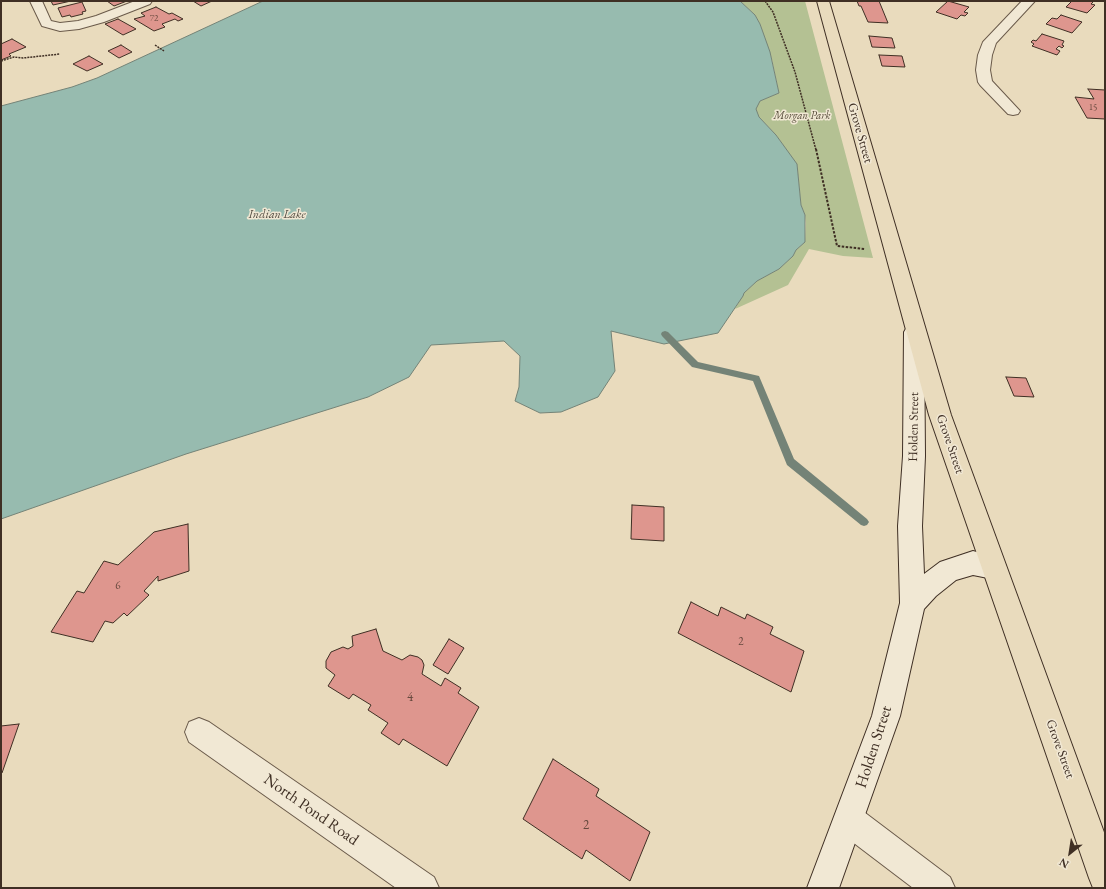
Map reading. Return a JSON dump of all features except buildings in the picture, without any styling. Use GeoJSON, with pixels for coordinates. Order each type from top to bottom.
{"type":"FeatureCollection","features":[{"type":"Feature","properties":{"kind":"main road","name":"Grove Street"},"geometry":{"type":"LineString","coordinates":[[823,1],[940,415],[1105,878]]}},
{"type":"Feature","properties":{"kind":"street"},"geometry":{"type":"LineString","coordinates":[[36,1],[46,23],[60,27],[79,25],[100,19],[146,1]]}},
{"type":"Feature","properties":{"kind":"street"},"geometry":{"type":"LineString","coordinates":[[1013,111],[985,82],[985,56],[990,42],[1029,1]]}},
{"type":"Feature","properties":{"kind":"street","name":"Holden Street"},"geometry":{"type":"LineString","coordinates":[[823,888],[886,716],[913,602],[910,526],[914,448],[913,322]]}},
{"type":"Feature","properties":{"kind":"street","name":"Holden Street"},"geometry":{"type":"LineString","coordinates":[[913,602],[927,587],[949,570],[973,564],[994,567]]}},
{"type":"Feature","properties":{"kind":"street","name":"North Pond Road"},"geometry":{"type":"LineString","coordinates":[[199,732],[423,888]]}},
{"type":"Feature","properties":{"kind":"street"},"geometry":{"type":"LineString","coordinates":[[849,820],[939,888]]}},
{"type":"Feature","properties":{"kind":"path"},"geometry":{"type":"LineString","coordinates":[[765,1],[773,12],[795,72],[822,172],[837,246],[865,249]]}},
{"type":"Feature","properties":{"kind":"path"},"geometry":{"type":"LineString","coordinates":[[155,45],[164,51]]}},
{"type":"Feature","properties":{"kind":"path"},"geometry":{"type":"LineString","coordinates":[[1,61],[14,57],[28,58],[60,54]]}},
{"type":"Feature","properties":{"kind":"green space","name":"Morgan Park"},"geometry":{"type":"Polygon","coordinates":[[[740,1],[805,1],[873,258],[843,256],[809,249],[788,285],[735,309],[744,293],[757,281],[779,269],[805,242],[806,223],[801,205],[797,165],[776,135],[759,117],[756,111],[756,106],[760,101],[779,93],[772,60],[760,24],[755,15],[740,1]]]}},
{"type":"Feature","properties":{"kind":"water","name":"Indian Lake"},"geometry":{"type":"Polygon","coordinates":[[[263,1],[740,1],[755,15],[760,24],[770,52],[779,93],[760,101],[756,109],[759,117],[776,135],[797,164],[801,205],[805,215],[805,242],[779,269],[757,281],[744,293],[718,333],[664,344],[611,331],[615,371],[598,397],[561,412],[540,413],[515,401],[519,387],[520,356],[504,341],[431,345],[409,377],[368,397],[186,454],[1,519],[1,106],[72,87],[97,78],[263,1]]]}},
{"type":"Feature","properties":{"kind":"waterway"},"geometry":{"type":"LineString","coordinates":[[665,334],[695,365],[756,378],[790,462],[864,522]]}}]}
